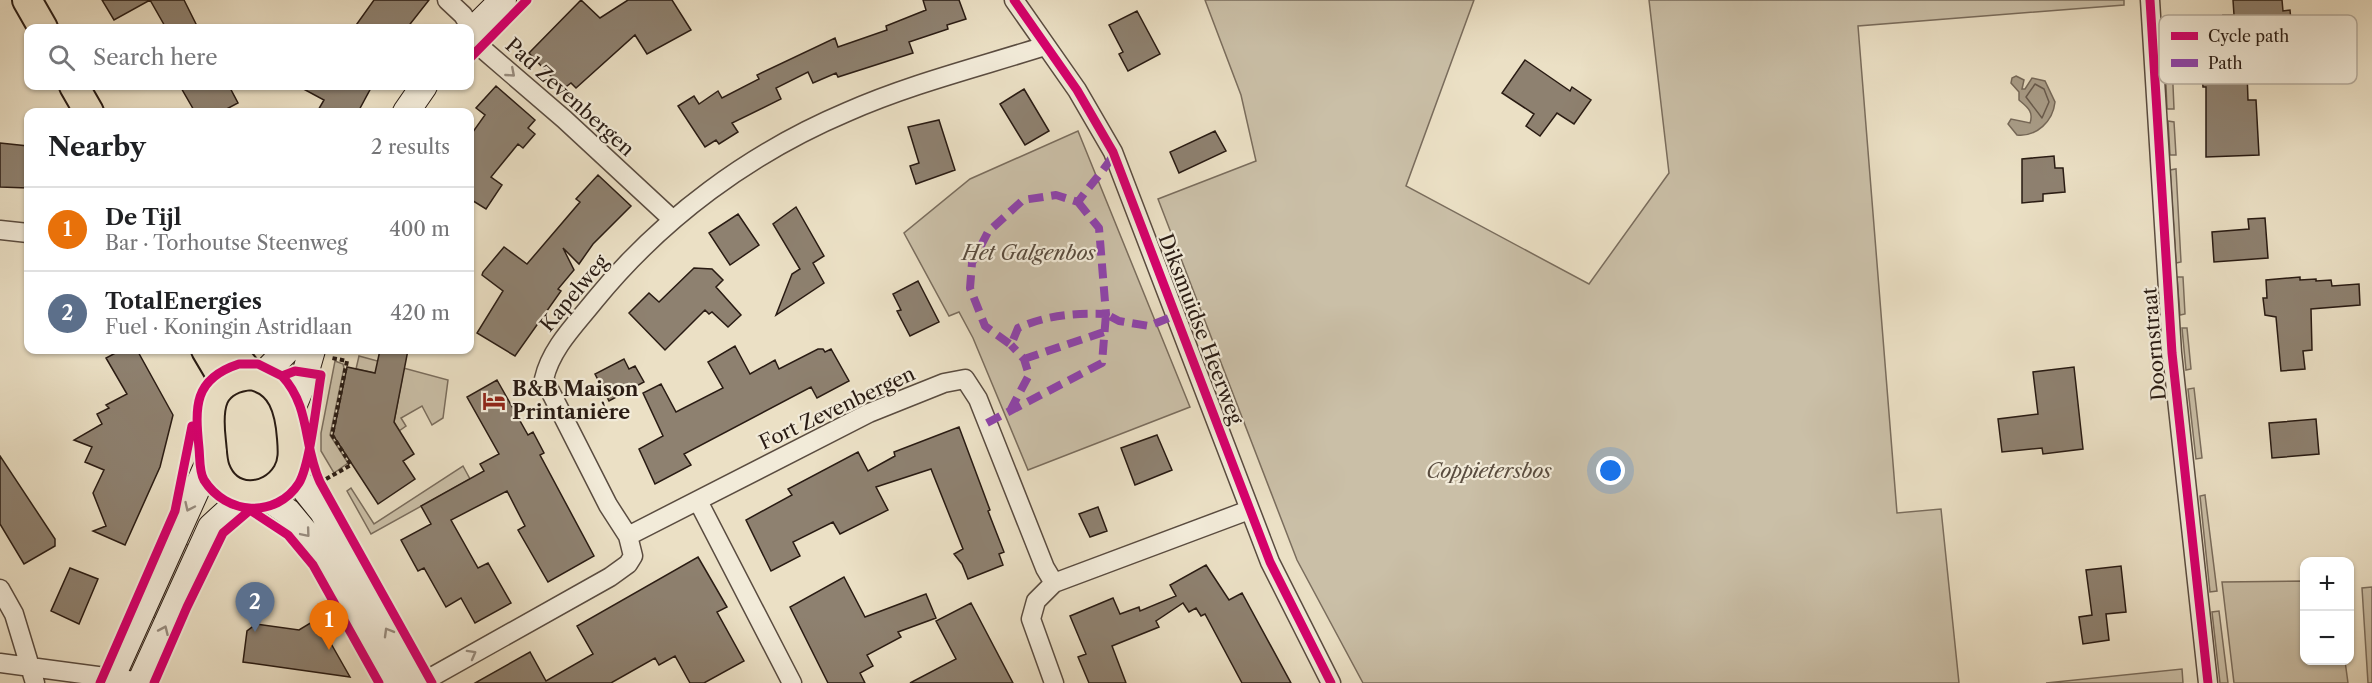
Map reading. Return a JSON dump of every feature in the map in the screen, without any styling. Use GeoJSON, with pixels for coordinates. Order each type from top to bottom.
{"type":"FeatureCollection","features":[{"type":"Feature","properties":{"kind":"main road"},"geometry":{"type":"LineString","coordinates":[[27,0],[41,24]]}},
{"type":"Feature","properties":{"kind":"main road"},"geometry":{"type":"LineString","coordinates":[[76,90],[87,108]]}},
{"type":"Feature","properties":{"kind":"main road"},"geometry":{"type":"LineString","coordinates":[[208,354],[219,372],[221,386]]}},
{"type":"Feature","properties":{"kind":"main road"},"geometry":{"type":"LineString","coordinates":[[234,354],[256,376],[273,384],[284,398],[313,478],[254,495],[224,483],[215,470],[209,419],[211,400],[221,386],[238,376],[256,376]]}},
{"type":"Feature","properties":{"kind":"street","name":"Pad Zevenbergen"},"geometry":{"type":"LineString","coordinates":[[447,0],[463,15],[467,24]]}},
{"type":"Feature","properties":{"kind":"street"},"geometry":{"type":"LineString","coordinates":[[474,28],[503,0]]}},
{"type":"Feature","properties":{"kind":"street","name":"Diksmuidse Heerweg"},"geometry":{"type":"LineString","coordinates":[[1014,0],[1082,97],[1114,154],[1270,562],[1331,683]]}},
{"type":"Feature","properties":{"kind":"street","name":"Doornstraat"},"geometry":{"type":"LineString","coordinates":[[2150,0],[2172,353],[2208,683]]}},
{"type":"Feature","properties":{"kind":"street","name":"Pad Zevenbergen"},"geometry":{"type":"LineString","coordinates":[[474,37],[485,51],[564,119],[672,220]]}},
{"type":"Feature","properties":{"kind":"street","name":"Kapelweg"},"geometry":{"type":"LineString","coordinates":[[628,536],[608,505],[544,379],[555,351],[602,292],[672,220],[755,159],[847,111],[1045,46]]}},
{"type":"Feature","properties":{"kind":"street"},"geometry":{"type":"LineString","coordinates":[[409,108],[421,90]]}},
{"type":"Feature","properties":{"kind":"street"},"geometry":{"type":"LineString","coordinates":[[0,230],[24,233]]}},
{"type":"Feature","properties":{"kind":"street"},"geometry":{"type":"LineString","coordinates":[[256,376],[282,354]]}},
{"type":"Feature","properties":{"kind":"street"},"geometry":{"type":"LineString","coordinates":[[290,414],[318,360]]}},
{"type":"Feature","properties":{"kind":"street","name":"Fort Zevenbergen"},"geometry":{"type":"LineString","coordinates":[[628,536],[869,413],[944,383],[965,378],[978,399],[1045,568],[1054,584]]}},
{"type":"Feature","properties":{"kind":"street"},"geometry":{"type":"LineString","coordinates":[[110,680],[213,453]]}},
{"type":"Feature","properties":{"kind":"street"},"geometry":{"type":"LineString","coordinates":[[313,478],[299,482],[323,512],[419,683],[621,570],[633,556],[628,536]]}},
{"type":"Feature","properties":{"kind":"street"},"geometry":{"type":"LineString","coordinates":[[0,663],[32,676],[144,682],[211,527],[254,495],[288,512],[313,542],[393,683]]}},
{"type":"Feature","properties":{"kind":"street"},"geometry":{"type":"LineString","coordinates":[[698,501],[792,683]]}},
{"type":"Feature","properties":{"kind":"street"},"geometry":{"type":"LineString","coordinates":[[1054,683],[1031,619],[1036,601],[1054,584],[1249,510]]}},
{"type":"Feature","properties":{"kind":"street"},"geometry":{"type":"LineString","coordinates":[[0,589],[14,614],[32,676]]}},
{"type":"Feature","properties":{"kind":"path"},"geometry":{"type":"LineString","coordinates":[[313,478],[351,465],[332,435],[347,361],[318,360]]}},
{"type":"Feature","properties":{"kind":"green space","name":"Coppietersbos"},"geometry":{"type":"Polygon","coordinates":[[[1205,0],[1474,0],[1406,186],[1589,284],[1669,173],[1649,0],[2124,0],[2124,5],[1858,26],[1897,513],[1941,509],[1959,683],[1363,683],[1297,560],[1158,199],[1256,161],[1241,95],[1205,0]]]}},
{"type":"Feature","properties":{"kind":"green space"},"geometry":{"type":"Polygon","coordinates":[[[2166,84],[2173,84],[2174,109],[2167,109],[2166,84]]]}},
{"type":"Feature","properties":{"kind":"green space"},"geometry":{"type":"Polygon","coordinates":[[[2168,121],[2174,122],[2176,155],[2170,155],[2168,121]]]}},
{"type":"Feature","properties":{"kind":"green space","name":"Het Galgenbos"},"geometry":{"type":"Polygon","coordinates":[[[1078,131],[1190,407],[1028,470],[973,338],[959,312],[949,316],[904,233],[970,179],[1078,131]]]}},
{"type":"Feature","properties":{"kind":"green space"},"geometry":{"type":"Polygon","coordinates":[[[2176,169],[2181,262],[2176,263],[2170,170],[2176,169]]]}},
{"type":"Feature","properties":{"kind":"green space"},"geometry":{"type":"Polygon","coordinates":[[[2177,277],[2183,277],[2185,314],[2180,315],[2177,277]]]}},
{"type":"Feature","properties":{"kind":"green space"},"geometry":{"type":"Polygon","coordinates":[[[2182,328],[2187,328],[2191,369],[2186,370],[2182,328]]]}},
{"type":"Feature","properties":{"kind":"green space"},"geometry":{"type":"Polygon","coordinates":[[[359,356],[448,380],[443,418],[432,425],[422,406],[401,418],[406,426],[399,431],[394,422],[402,379],[356,369],[359,356]]]}},
{"type":"Feature","properties":{"kind":"green space"},"geometry":{"type":"Polygon","coordinates":[[[335,361],[343,364],[344,368],[330,435],[348,463],[334,473],[321,451],[321,433],[335,361]]]}},
{"type":"Feature","properties":{"kind":"green space"},"geometry":{"type":"Polygon","coordinates":[[[2194,388],[2202,458],[2196,459],[2188,389],[2194,388]]]}},
{"type":"Feature","properties":{"kind":"green space"},"geometry":{"type":"Polygon","coordinates":[[[463,466],[470,479],[371,534],[347,491],[351,488],[374,524],[463,466]]]}},
{"type":"Feature","properties":{"kind":"green space"},"geometry":{"type":"Polygon","coordinates":[[[2205,495],[2217,591],[2210,592],[2200,496],[2205,495]]]}},
{"type":"Feature","properties":{"kind":"green space"},"geometry":{"type":"Polygon","coordinates":[[[184,544],[190,545],[156,619],[151,615],[184,544]]]}},
{"type":"Feature","properties":{"kind":"green space"},"geometry":{"type":"Polygon","coordinates":[[[2300,581],[2300,665],[2346,665],[2348,683],[2234,683],[2222,582],[2300,581]]]}},
{"type":"Feature","properties":{"kind":"green space"},"geometry":{"type":"Polygon","coordinates":[[[2372,587],[2372,683],[2368,683],[2362,588],[2372,587]]]}},
{"type":"Feature","properties":{"kind":"green space"},"geometry":{"type":"Polygon","coordinates":[[[2219,611],[2228,683],[2220,683],[2212,612],[2219,611]]]}},
{"type":"Feature","properties":{"kind":"green space"},"geometry":{"type":"Polygon","coordinates":[[[2182,669],[2183,683],[2046,683],[2182,669]]]}},
{"type":"Feature","properties":{"kind":"water"},"geometry":{"type":"Polygon","coordinates":[[[2016,76],[2024,80],[2022,89],[2025,89],[2032,78],[2045,81],[2055,102],[2051,115],[2043,126],[2024,135],[2017,135],[2008,124],[2011,119],[2030,123],[2031,119],[2029,110],[2019,100],[2019,92],[2011,83],[2012,78],[2016,76]]]}},
{"type":"Feature","properties":{"kind":"building"},"geometry":{"type":"Polygon","coordinates":[[[102,0],[150,0],[114,20],[102,0]]]}},
{"type":"Feature","properties":{"kind":"building"},"geometry":{"type":"Polygon","coordinates":[[[150,0],[184,0],[196,24],[164,24],[150,0]]]}},
{"type":"Feature","properties":{"kind":"building"},"geometry":{"type":"Polygon","coordinates":[[[374,0],[429,0],[410,24],[357,24],[374,0]]]}},
{"type":"Feature","properties":{"kind":"building"},"geometry":{"type":"Polygon","coordinates":[[[581,0],[600,18],[628,0],[672,0],[691,30],[647,54],[635,35],[576,88],[571,83],[563,89],[529,53],[581,0]]]}},
{"type":"Feature","properties":{"kind":"building"},"geometry":{"type":"Polygon","coordinates":[[[923,0],[959,0],[966,19],[947,25],[948,29],[909,42],[913,53],[838,77],[836,73],[813,83],[808,72],[776,88],[781,99],[732,123],[738,132],[719,144],[716,140],[705,147],[678,106],[694,96],[699,104],[718,91],[722,98],[759,79],[757,75],[835,38],[838,47],[887,30],[886,26],[926,10],[923,0]]]}},
{"type":"Feature","properties":{"kind":"building"},"geometry":{"type":"Polygon","coordinates":[[[2233,0],[2282,0],[2283,11],[2290,10],[2290,15],[2234,15],[2233,0]]]}},
{"type":"Feature","properties":{"kind":"building"},"geometry":{"type":"Polygon","coordinates":[[[1137,11],[1160,54],[1128,71],[1119,54],[1123,52],[1109,25],[1137,11]]]}},
{"type":"Feature","properties":{"kind":"building"},"geometry":{"type":"Polygon","coordinates":[[[1525,60],[1570,91],[1572,87],[1591,100],[1574,124],[1557,113],[1540,136],[1526,126],[1534,114],[1502,93],[1525,60]]]}},
{"type":"Feature","properties":{"kind":"building"},"geometry":{"type":"Polygon","coordinates":[[[2203,84],[2247,84],[2248,100],[2256,100],[2259,155],[2206,157],[2206,87],[2203,87],[2203,84]]]}},
{"type":"Feature","properties":{"kind":"building"},"geometry":{"type":"Polygon","coordinates":[[[496,86],[535,120],[528,128],[535,134],[523,148],[518,144],[491,177],[502,185],[486,209],[474,202],[474,130],[485,115],[476,108],[496,86]]]}},
{"type":"Feature","properties":{"kind":"building"},"geometry":{"type":"Polygon","coordinates":[[[1024,89],[1049,131],[1025,145],[1000,104],[1024,89]]]}},
{"type":"Feature","properties":{"kind":"building"},"geometry":{"type":"Polygon","coordinates":[[[182,90],[231,90],[238,103],[229,108],[193,108],[182,90]]]}},
{"type":"Feature","properties":{"kind":"building"},"geometry":{"type":"Polygon","coordinates":[[[305,90],[370,90],[360,108],[319,108],[324,100],[305,90]]]}},
{"type":"Feature","properties":{"kind":"building"},"geometry":{"type":"Polygon","coordinates":[[[939,120],[955,170],[916,184],[910,166],[919,163],[908,127],[939,120]]]}},
{"type":"Feature","properties":{"kind":"building"},"geometry":{"type":"Polygon","coordinates":[[[1215,131],[1226,151],[1179,173],[1170,152],[1215,131]]]}},
{"type":"Feature","properties":{"kind":"building"},"geometry":{"type":"Polygon","coordinates":[[[0,143],[24,146],[24,188],[0,187],[0,143]]]}},
{"type":"Feature","properties":{"kind":"building"},"geometry":{"type":"Polygon","coordinates":[[[2054,156],[2055,168],[2063,168],[2065,192],[2043,194],[2043,201],[2022,203],[2022,159],[2054,156]]]}},
{"type":"Feature","properties":{"kind":"building"},"geometry":{"type":"Polygon","coordinates":[[[598,175],[631,206],[593,244],[579,264],[563,248],[574,270],[558,289],[561,291],[515,356],[477,333],[503,291],[482,275],[483,272],[504,247],[527,264],[580,202],[576,199],[598,175]]]}},
{"type":"Feature","properties":{"kind":"building"},"geometry":{"type":"Polygon","coordinates":[[[796,207],[824,256],[813,263],[824,283],[776,315],[792,274],[800,269],[773,224],[796,207]]]}},
{"type":"Feature","properties":{"kind":"building"},"geometry":{"type":"Polygon","coordinates":[[[738,214],[759,245],[730,265],[709,233],[738,214]]]}},
{"type":"Feature","properties":{"kind":"building"},"geometry":{"type":"Polygon","coordinates":[[[2265,218],[2268,258],[2214,262],[2212,232],[2249,229],[2248,219],[2265,218]]]}},
{"type":"Feature","properties":{"kind":"building"},"geometry":{"type":"Polygon","coordinates":[[[694,268],[712,269],[723,280],[716,287],[741,315],[728,327],[712,312],[709,314],[705,310],[665,350],[629,313],[649,293],[659,302],[694,268]]]}},
{"type":"Feature","properties":{"kind":"building"},"geometry":{"type":"Polygon","coordinates":[[[2300,277],[2300,280],[2331,280],[2332,286],[2359,284],[2360,305],[2311,309],[2312,350],[2303,351],[2305,369],[2281,371],[2276,317],[2265,315],[2263,298],[2267,298],[2266,280],[2300,277]]]}},
{"type":"Feature","properties":{"kind":"building"},"geometry":{"type":"Polygon","coordinates":[[[918,281],[939,322],[910,336],[897,311],[901,310],[893,294],[918,281]]]}},
{"type":"Feature","properties":{"kind":"building"},"geometry":{"type":"Polygon","coordinates":[[[735,346],[750,374],[775,360],[779,369],[818,349],[823,349],[825,352],[831,349],[849,381],[817,398],[811,387],[684,454],[691,465],[655,484],[639,449],[663,436],[643,393],[661,384],[676,412],[723,388],[708,362],[735,346]]]}},
{"type":"Feature","properties":{"kind":"building"},"geometry":{"type":"Polygon","coordinates":[[[114,354],[139,354],[173,415],[160,467],[125,545],[93,531],[106,526],[93,493],[104,470],[85,462],[92,447],[74,440],[102,424],[97,414],[109,408],[106,405],[127,394],[106,358],[114,354]]]}},
{"type":"Feature","properties":{"kind":"building"},"geometry":{"type":"Polygon","coordinates":[[[379,354],[407,354],[394,422],[414,454],[403,461],[415,479],[378,504],[333,435],[347,367],[375,373],[379,354]]]}},
{"type":"Feature","properties":{"kind":"building"},"geometry":{"type":"Polygon","coordinates":[[[624,359],[629,369],[635,366],[644,382],[609,401],[595,374],[624,359]]]}},
{"type":"Feature","properties":{"kind":"building"},"geometry":{"type":"Polygon","coordinates":[[[2074,367],[2083,449],[2043,454],[2042,448],[2002,452],[1998,419],[2038,414],[2033,372],[2074,367]]]}},
{"type":"Feature","properties":{"kind":"building"},"geometry":{"type":"Polygon","coordinates":[[[497,380],[528,435],[533,432],[544,453],[540,455],[594,556],[548,582],[518,530],[525,526],[507,491],[451,520],[478,568],[488,563],[511,603],[475,623],[461,598],[446,607],[424,568],[418,571],[401,540],[431,524],[421,506],[484,471],[480,464],[499,454],[467,397],[497,380]]]}},
{"type":"Feature","properties":{"kind":"building"},"geometry":{"type":"Polygon","coordinates":[[[2316,419],[2319,454],[2272,458],[2269,423],[2316,419]]]}},
{"type":"Feature","properties":{"kind":"building"},"geometry":{"type":"Polygon","coordinates":[[[959,427],[1004,552],[999,554],[1003,565],[968,579],[962,564],[954,554],[963,549],[931,469],[876,487],[888,510],[840,534],[833,522],[793,542],[800,556],[771,571],[746,520],[792,495],[788,489],[858,452],[868,471],[895,456],[894,452],[959,427]]]}},
{"type":"Feature","properties":{"kind":"building"},"geometry":{"type":"Polygon","coordinates":[[[1157,435],[1172,470],[1135,485],[1121,448],[1157,435]]]}},
{"type":"Feature","properties":{"kind":"building"},"geometry":{"type":"Polygon","coordinates":[[[0,456],[55,539],[55,546],[24,564],[0,524],[0,456]]]}},
{"type":"Feature","properties":{"kind":"building"},"geometry":{"type":"Polygon","coordinates":[[[1098,507],[1107,531],[1090,537],[1079,514],[1098,507]]]}},
{"type":"Feature","properties":{"kind":"building"},"geometry":{"type":"Polygon","coordinates":[[[698,557],[727,607],[717,612],[744,661],[704,683],[690,683],[675,656],[659,665],[655,658],[611,683],[475,683],[530,652],[546,681],[593,654],[577,626],[698,557]]]}},
{"type":"Feature","properties":{"kind":"building"},"geometry":{"type":"Polygon","coordinates":[[[1206,565],[1229,600],[1242,593],[1291,683],[1242,683],[1205,614],[1201,616],[1196,608],[1189,612],[1183,603],[1156,621],[1159,627],[1112,646],[1126,683],[1089,683],[1078,657],[1086,654],[1070,616],[1113,598],[1120,614],[1139,607],[1140,611],[1176,596],[1170,585],[1206,565]]]}},
{"type":"Feature","properties":{"kind":"building"},"geometry":{"type":"Polygon","coordinates":[[[2121,566],[2126,612],[2106,614],[2109,640],[2083,644],[2079,617],[2092,615],[2086,570],[2121,566]]]}},
{"type":"Feature","properties":{"kind":"building"},"geometry":{"type":"Polygon","coordinates":[[[70,568],[98,579],[79,624],[51,611],[70,568]]]}},
{"type":"Feature","properties":{"kind":"building"},"geometry":{"type":"Polygon","coordinates":[[[844,577],[865,617],[926,594],[936,618],[898,632],[901,637],[867,655],[873,666],[860,673],[865,683],[828,683],[790,607],[844,577]]]}},
{"type":"Feature","properties":{"kind":"building"},"geometry":{"type":"Polygon","coordinates":[[[971,603],[1013,683],[910,683],[956,659],[936,621],[971,603]]]}},
{"type":"Feature","properties":{"kind":"building"},"geometry":{"type":"Polygon","coordinates":[[[317,619],[350,677],[243,662],[247,631],[256,624],[299,630],[317,619]]]}},
{"type":"Feature","properties":{"kind":"marked path"},"geometry":{"type":"LineString","coordinates":[[1078,202],[1099,228],[1106,314],[1083,314],[1040,320],[1018,328],[1011,345],[985,326],[970,288],[972,263],[988,232],[1023,200],[1056,195],[1078,202],[1114,154]]}},
{"type":"Feature","properties":{"kind":"marked path"},"geometry":{"type":"LineString","coordinates":[[987,423],[1102,363],[1106,314],[1119,321],[1149,326],[1176,315]]}},
{"type":"Feature","properties":{"kind":"marked path"},"geometry":{"type":"LineString","coordinates":[[1024,359],[1107,331]]}},
{"type":"Feature","properties":{"kind":"marked path"},"geometry":{"type":"LineString","coordinates":[[1010,411],[1029,375],[1024,359],[1011,345]]}},
{"type":"Feature","properties":{"kind":"cycle path"},"geometry":{"type":"LineString","coordinates":[[474,54],[527,0]]}},
{"type":"Feature","properties":{"kind":"cycle path"},"geometry":{"type":"LineString","coordinates":[[1014,0],[1077,90],[1113,152],[1270,562],[1331,683]]}},
{"type":"Feature","properties":{"kind":"cycle path"},"geometry":{"type":"LineString","coordinates":[[2150,0],[2172,353],[2208,683]]}},
{"type":"Feature","properties":{"kind":"cycle path"},"geometry":{"type":"LineString","coordinates":[[239,364],[258,364],[282,376],[295,371],[321,375],[310,447],[303,474],[289,495],[278,503],[265,507],[238,506],[225,500],[213,492],[202,477],[200,469],[197,420],[200,396],[205,386],[213,378],[224,370],[239,364]]}},
{"type":"Feature","properties":{"kind":"cycle path"},"geometry":{"type":"LineString","coordinates":[[282,376],[298,401],[320,482],[432,683]]}},
{"type":"Feature","properties":{"kind":"cycle path"},"geometry":{"type":"LineString","coordinates":[[100,683],[175,511],[192,426]]}},
{"type":"Feature","properties":{"kind":"cycle path"},"geometry":{"type":"LineString","coordinates":[[154,683],[223,533],[250,510],[288,535],[313,565],[379,683]]}},
{"type":"Feature","properties":{"kind":"place","name":"B&B Maison Printanière"},"geometry":{"type":"Point","coordinates":[494,401]}},
{"type":"Feature","properties":{"kind":"place","name":"TotalEnergies"},"geometry":{"type":"Point","coordinates":[255,632]}},
{"type":"Feature","properties":{"kind":"place","name":"De Tijl"},"geometry":{"type":"Point","coordinates":[329,650]}}]}
